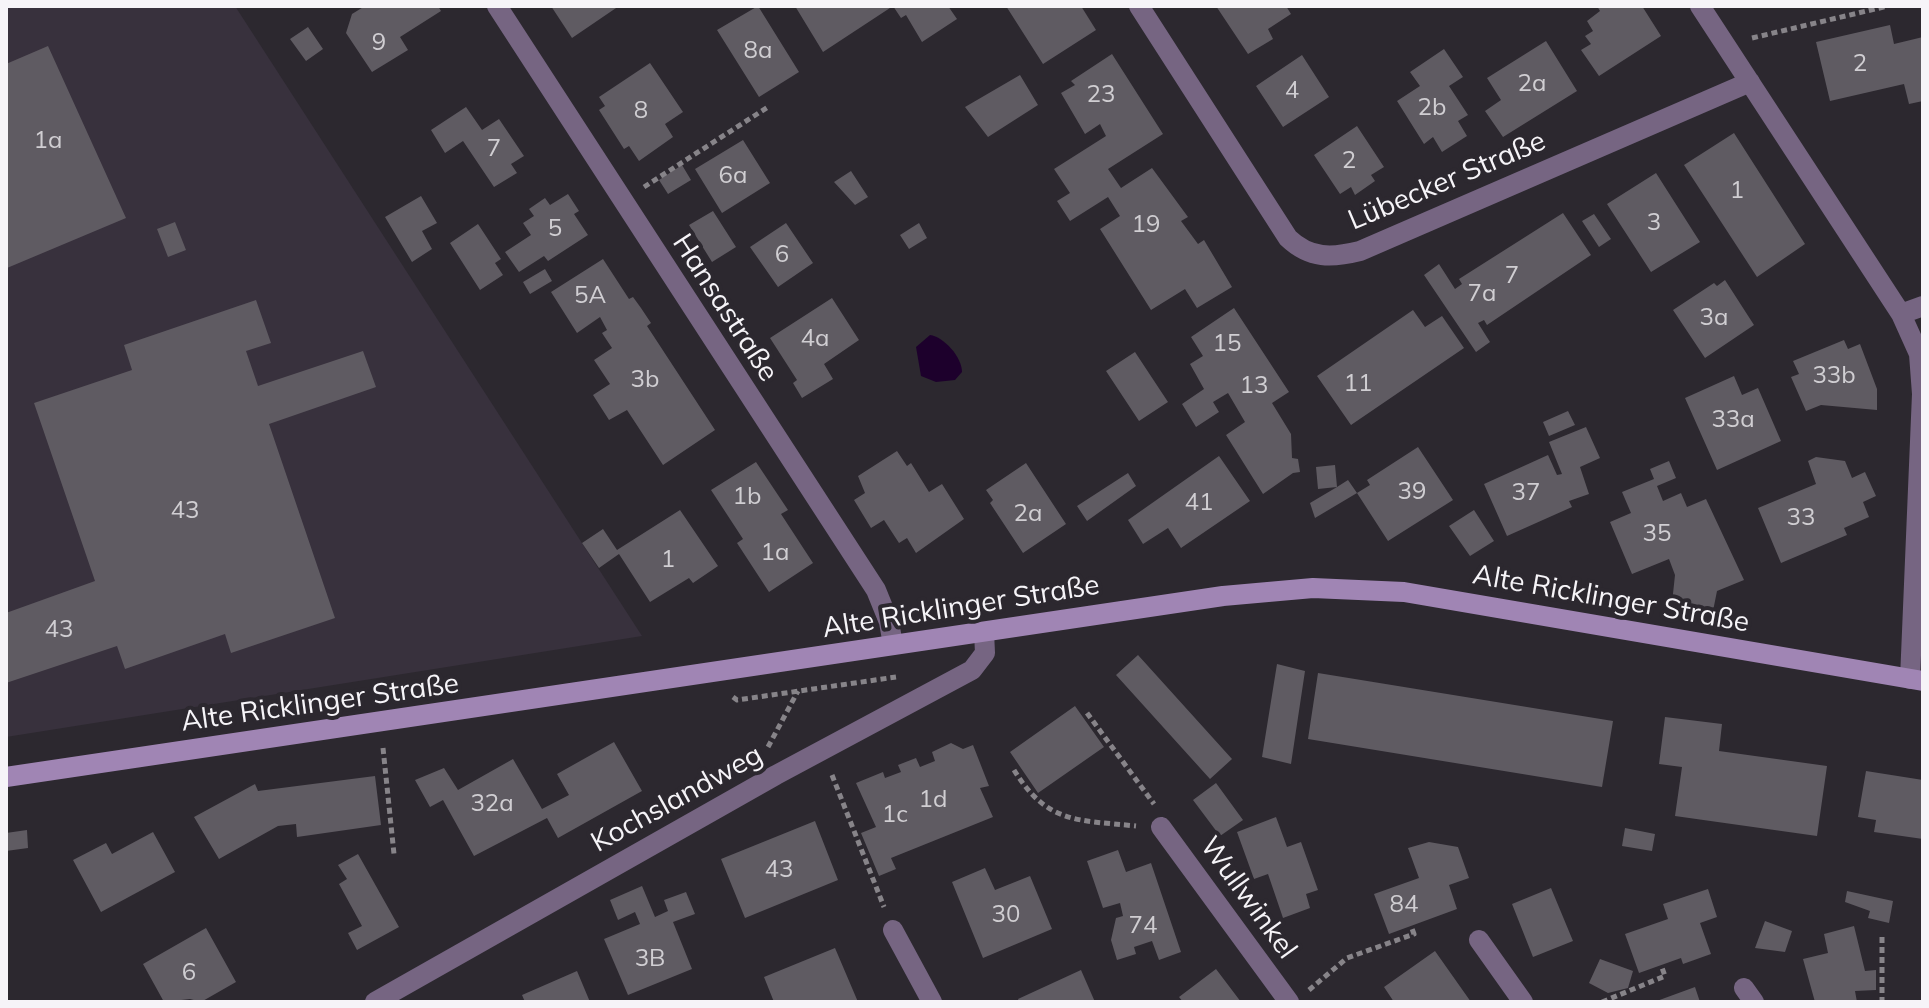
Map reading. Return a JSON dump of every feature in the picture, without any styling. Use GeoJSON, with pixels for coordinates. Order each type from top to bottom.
{"type":"FeatureCollection","features":[{"type":"Feature","properties":{"kind":"main road","name":"Alte Ricklinger Straße"},"geometry":{"type":"LineString","coordinates":[[6,777],[1223,596],[1313,588],[1389,591],[1917,680]]}},
{"type":"Feature","properties":{"kind":"street","name":"Hansastraße"},"geometry":{"type":"LineString","coordinates":[[497,6],[876,590],[889,622],[893,645]]}},
{"type":"Feature","properties":{"kind":"street","name":"Lübecker Straße"},"geometry":{"type":"LineString","coordinates":[[1139,6],[1288,238],[1299,249],[1319,256],[1360,251],[1750,82]]}},
{"type":"Feature","properties":{"kind":"street"},"geometry":{"type":"LineString","coordinates":[[1700,6],[1901,314],[1919,354],[1922,394],[1917,680]]}},
{"type":"Feature","properties":{"kind":"street"},"geometry":{"type":"LineString","coordinates":[[1901,314],[1923,306]]}},
{"type":"Feature","properties":{"kind":"street","name":"Kochslandweg"},"geometry":{"type":"LineString","coordinates":[[375,1002],[776,775],[972,670],[985,653],[984,632]]}},
{"type":"Feature","properties":{"kind":"street","name":"Wullwinkel"},"geometry":{"type":"LineString","coordinates":[[1161,827],[1296,998]]}},
{"type":"Feature","properties":{"kind":"street"},"geometry":{"type":"LineString","coordinates":[[893,930],[932,1002]]}},
{"type":"Feature","properties":{"kind":"street"},"geometry":{"type":"LineString","coordinates":[[1479,940],[1523,1002]]}},
{"type":"Feature","properties":{"kind":"path"},"geometry":{"type":"LineString","coordinates":[[1724,45],[1888,6]]}},
{"type":"Feature","properties":{"kind":"path"},"geometry":{"type":"LineString","coordinates":[[623,201],[768,107]]}},
{"type":"Feature","properties":{"kind":"path"},"geometry":{"type":"LineString","coordinates":[[776,775],[768,745],[798,691]]}},
{"type":"Feature","properties":{"kind":"path"},"geometry":{"type":"LineString","coordinates":[[1014,770],[1043,807],[1064,818],[1161,827],[1156,808],[1087,713]]}},
{"type":"Feature","properties":{"kind":"path"},"geometry":{"type":"LineString","coordinates":[[380,723],[394,854]]}},
{"type":"Feature","properties":{"kind":"path"},"geometry":{"type":"LineString","coordinates":[[833,777],[893,930]]}},
{"type":"Feature","properties":{"kind":"path"},"geometry":{"type":"LineString","coordinates":[[1296,998],[1347,958],[1414,934],[1411,926]]}},
{"type":"Feature","properties":{"kind":"path"},"geometry":{"type":"LineString","coordinates":[[1882,937],[1882,1002]]}},
{"type":"Feature","properties":{"kind":"path"},"geometry":{"type":"LineString","coordinates":[[1602,1002],[1665,976],[1661,965]]}},
{"type":"Feature","properties":{"kind":"shaded area"},"geometry":{"type":"Polygon","coordinates":[[[6,6],[235,6],[642,636],[6,737],[6,6]]]}},
{"type":"Feature","properties":{"kind":"shaded area"},"geometry":{"type":"Polygon","coordinates":[[[930,335],[956,354],[962,372],[955,380],[936,382],[921,376],[916,347],[930,335]]]}},
{"type":"Feature","properties":{"kind":"building"},"geometry":{"type":"Polygon","coordinates":[[[365,6],[438,6],[441,11],[400,37],[408,50],[372,72],[346,33],[352,14],[365,6]]]}},
{"type":"Feature","properties":{"kind":"building"},"geometry":{"type":"Polygon","coordinates":[[[551,6],[619,6],[572,38],[551,6]]]}},
{"type":"Feature","properties":{"kind":"building"},"geometry":{"type":"Polygon","coordinates":[[[758,6],[799,72],[759,97],[717,30],[758,6]]]}},
{"type":"Feature","properties":{"kind":"building"},"geometry":{"type":"Polygon","coordinates":[[[795,6],[893,6],[823,52],[795,6]]]}},
{"type":"Feature","properties":{"kind":"building"},"geometry":{"type":"Polygon","coordinates":[[[893,6],[948,6],[957,19],[922,42],[906,15],[901,18],[893,6]]]}},
{"type":"Feature","properties":{"kind":"building"},"geometry":{"type":"Polygon","coordinates":[[[1006,6],[1081,6],[1096,30],[1043,64],[1006,6]]]}},
{"type":"Feature","properties":{"kind":"building"},"geometry":{"type":"Polygon","coordinates":[[[1216,6],[1286,6],[1291,14],[1268,29],[1273,39],[1248,54],[1216,6]]]}},
{"type":"Feature","properties":{"kind":"building"},"geometry":{"type":"Polygon","coordinates":[[[1597,6],[1642,6],[1661,36],[1599,76],[1581,50],[1591,44],[1585,36],[1593,31],[1587,21],[1600,11],[1597,6]]]}},
{"type":"Feature","properties":{"kind":"building"},"geometry":{"type":"Polygon","coordinates":[[[1890,25],[1894,44],[1923,37],[1923,101],[1909,104],[1904,84],[1830,101],[1816,42],[1890,25]]]}},
{"type":"Feature","properties":{"kind":"building"},"geometry":{"type":"Polygon","coordinates":[[[308,27],[323,49],[306,61],[290,39],[308,27]]]}},
{"type":"Feature","properties":{"kind":"building"},"geometry":{"type":"Polygon","coordinates":[[[1546,41],[1577,91],[1503,137],[1485,111],[1501,100],[1487,78],[1546,41]]]}},
{"type":"Feature","properties":{"kind":"building"},"geometry":{"type":"Polygon","coordinates":[[[48,46],[126,218],[7,268],[6,64],[48,46]]]}},
{"type":"Feature","properties":{"kind":"building"},"geometry":{"type":"Polygon","coordinates":[[[1444,49],[1463,77],[1449,86],[1468,115],[1458,121],[1467,136],[1442,152],[1433,137],[1424,144],[1397,101],[1420,86],[1410,72],[1444,49]]]}},
{"type":"Feature","properties":{"kind":"building"},"geometry":{"type":"Polygon","coordinates":[[[1112,54],[1163,134],[1108,169],[1121,188],[1152,168],[1188,217],[1181,221],[1198,244],[1204,240],[1232,287],[1197,308],[1185,289],[1151,310],[1100,229],[1120,216],[1108,197],[1070,221],[1057,201],[1070,193],[1054,169],[1106,136],[1100,124],[1085,134],[1061,93],[1075,85],[1071,81],[1112,54]]]}},
{"type":"Feature","properties":{"kind":"building"},"geometry":{"type":"Polygon","coordinates":[[[1302,55],[1329,97],[1283,127],[1256,86],[1302,55]]]}},
{"type":"Feature","properties":{"kind":"building"},"geometry":{"type":"Polygon","coordinates":[[[650,63],[683,112],[665,124],[673,137],[639,161],[629,146],[624,149],[599,110],[605,106],[599,97],[650,63]]]}},
{"type":"Feature","properties":{"kind":"building"},"geometry":{"type":"Polygon","coordinates":[[[1020,75],[1038,105],[988,137],[965,107],[1020,75]]]}},
{"type":"Feature","properties":{"kind":"building"},"geometry":{"type":"Polygon","coordinates":[[[466,107],[482,130],[499,119],[524,156],[511,164],[517,173],[494,187],[463,141],[445,153],[431,130],[466,107]]]}},
{"type":"Feature","properties":{"kind":"building"},"geometry":{"type":"Polygon","coordinates":[[[1357,126],[1384,167],[1371,175],[1375,181],[1355,195],[1351,187],[1340,194],[1314,155],[1357,126]]]}},
{"type":"Feature","properties":{"kind":"building"},"geometry":{"type":"Polygon","coordinates":[[[1734,133],[1805,244],[1757,277],[1684,165],[1734,133]]]}},
{"type":"Feature","properties":{"kind":"building"},"geometry":{"type":"Polygon","coordinates":[[[743,140],[770,183],[722,213],[695,169],[743,140]]]}},
{"type":"Feature","properties":{"kind":"building"},"geometry":{"type":"Polygon","coordinates":[[[682,165],[691,180],[668,194],[659,180],[682,165]]]}},
{"type":"Feature","properties":{"kind":"building"},"geometry":{"type":"Polygon","coordinates":[[[851,171],[868,197],[855,205],[834,182],[851,171]]]}},
{"type":"Feature","properties":{"kind":"building"},"geometry":{"type":"Polygon","coordinates":[[[1656,173],[1700,242],[1651,272],[1607,204],[1656,173]]]}},
{"type":"Feature","properties":{"kind":"building"},"geometry":{"type":"Polygon","coordinates":[[[568,194],[579,211],[574,214],[588,235],[548,261],[544,256],[519,272],[505,252],[531,235],[523,223],[534,216],[529,209],[545,198],[550,205],[568,194]]]}},
{"type":"Feature","properties":{"kind":"building"},"geometry":{"type":"Polygon","coordinates":[[[421,196],[437,223],[422,231],[432,249],[412,262],[385,217],[421,196]]]}},
{"type":"Feature","properties":{"kind":"building"},"geometry":{"type":"Polygon","coordinates":[[[713,211],[736,247],[712,262],[689,225],[713,211]]]}},
{"type":"Feature","properties":{"kind":"building"},"geometry":{"type":"Polygon","coordinates":[[[1563,213],[1591,255],[1487,325],[1484,320],[1478,323],[1490,342],[1476,352],[1424,275],[1439,264],[1455,289],[1462,284],[1459,279],[1563,213]]]}},
{"type":"Feature","properties":{"kind":"building"},"geometry":{"type":"Polygon","coordinates":[[[1594,214],[1611,239],[1599,247],[1582,221],[1594,214]]]}},
{"type":"Feature","properties":{"kind":"building"},"geometry":{"type":"Polygon","coordinates":[[[175,222],[186,250],[168,257],[157,229],[175,222]]]}},
{"type":"Feature","properties":{"kind":"building"},"geometry":{"type":"Polygon","coordinates":[[[786,223],[813,263],[778,287],[750,247],[786,223]]]}},
{"type":"Feature","properties":{"kind":"building"},"geometry":{"type":"Polygon","coordinates":[[[919,223],[927,238],[909,249],[900,235],[919,223]]]}},
{"type":"Feature","properties":{"kind":"building"},"geometry":{"type":"Polygon","coordinates":[[[478,224],[501,259],[495,263],[503,275],[480,290],[450,243],[478,224]]]}},
{"type":"Feature","properties":{"kind":"building"},"geometry":{"type":"Polygon","coordinates":[[[603,259],[629,299],[633,297],[651,323],[647,326],[715,430],[663,465],[627,410],[609,420],[593,395],[610,384],[594,360],[612,348],[602,333],[607,330],[600,317],[577,333],[551,292],[603,259]]]}},
{"type":"Feature","properties":{"kind":"building"},"geometry":{"type":"Polygon","coordinates":[[[545,269],[552,281],[530,294],[523,282],[545,269]]]}},
{"type":"Feature","properties":{"kind":"building"},"geometry":{"type":"Polygon","coordinates":[[[1725,280],[1754,325],[1705,358],[1673,310],[1714,283],[1717,286],[1725,280]]]}},
{"type":"Feature","properties":{"kind":"building"},"geometry":{"type":"Polygon","coordinates":[[[832,298],[859,340],[824,364],[833,379],[802,398],[793,383],[797,380],[770,338],[832,298]]]}},
{"type":"Feature","properties":{"kind":"building"},"geometry":{"type":"Polygon","coordinates":[[[256,300],[271,343],[246,351],[258,386],[363,351],[376,387],[269,424],[335,618],[231,653],[225,634],[125,669],[117,646],[6,683],[6,613],[95,581],[34,403],[132,370],[124,345],[256,300]]]}},
{"type":"Feature","properties":{"kind":"building"},"geometry":{"type":"Polygon","coordinates":[[[1234,308],[1289,392],[1272,403],[1291,434],[1292,458],[1298,459],[1300,472],[1293,473],[1263,494],[1226,435],[1245,422],[1228,393],[1213,402],[1219,412],[1196,427],[1182,404],[1204,389],[1190,364],[1203,356],[1191,337],[1234,308]]]}},
{"type":"Feature","properties":{"kind":"building"},"geometry":{"type":"Polygon","coordinates":[[[1413,310],[1425,327],[1442,316],[1464,348],[1351,425],[1317,376],[1413,310]]]}},
{"type":"Feature","properties":{"kind":"building"},"geometry":{"type":"Polygon","coordinates":[[[1844,340],[1848,349],[1860,344],[1877,389],[1877,410],[1821,405],[1806,411],[1791,377],[1799,374],[1793,361],[1844,340]]]}},
{"type":"Feature","properties":{"kind":"building"},"geometry":{"type":"Polygon","coordinates":[[[1135,352],[1168,402],[1139,421],[1106,371],[1135,352]]]}},
{"type":"Feature","properties":{"kind":"building"},"geometry":{"type":"Polygon","coordinates":[[[1734,376],[1742,395],[1758,388],[1781,441],[1717,470],[1685,398],[1734,376]]]}},
{"type":"Feature","properties":{"kind":"building"},"geometry":{"type":"Polygon","coordinates":[[[1568,411],[1575,425],[1549,436],[1543,422],[1568,411]]]}},
{"type":"Feature","properties":{"kind":"building"},"geometry":{"type":"Polygon","coordinates":[[[1586,427],[1600,458],[1580,467],[1589,494],[1569,501],[1572,507],[1507,536],[1484,484],[1548,455],[1557,475],[1562,474],[1549,442],[1586,427]]]}},
{"type":"Feature","properties":{"kind":"building"},"geometry":{"type":"Polygon","coordinates":[[[1418,447],[1453,500],[1388,541],[1357,493],[1370,485],[1367,480],[1418,447]]]}},
{"type":"Feature","properties":{"kind":"building"},"geometry":{"type":"Polygon","coordinates":[[[897,451],[907,466],[911,463],[929,492],[942,484],[964,519],[916,553],[907,538],[899,543],[884,520],[871,528],[854,500],[865,493],[858,476],[897,451]]]}},
{"type":"Feature","properties":{"kind":"building"},"geometry":{"type":"Polygon","coordinates":[[[1219,456],[1250,501],[1181,548],[1168,528],[1143,544],[1128,520],[1219,456]]]}},
{"type":"Feature","properties":{"kind":"building"},"geometry":{"type":"Polygon","coordinates":[[[1816,457],[1845,461],[1852,478],[1865,472],[1876,496],[1863,502],[1869,517],[1844,528],[1847,535],[1781,563],[1758,508],[1816,484],[1808,461],[1816,457]]]}},
{"type":"Feature","properties":{"kind":"building"},"geometry":{"type":"Polygon","coordinates":[[[1669,461],[1676,478],[1657,486],[1663,501],[1681,493],[1687,507],[1706,499],[1744,580],[1717,591],[1713,611],[1672,603],[1675,575],[1669,559],[1632,574],[1610,522],[1631,513],[1622,492],[1654,479],[1650,469],[1669,461]]]}},
{"type":"Feature","properties":{"kind":"building"},"geometry":{"type":"Polygon","coordinates":[[[756,462],[788,510],[781,514],[813,563],[769,592],[737,543],[743,539],[711,490],[756,462]]]}},
{"type":"Feature","properties":{"kind":"building"},"geometry":{"type":"Polygon","coordinates":[[[1026,463],[1066,524],[1023,553],[990,503],[993,500],[986,490],[1026,463]]]}},
{"type":"Feature","properties":{"kind":"building"},"geometry":{"type":"Polygon","coordinates":[[[1335,465],[1337,487],[1318,489],[1316,467],[1335,465]]]}},
{"type":"Feature","properties":{"kind":"building"},"geometry":{"type":"Polygon","coordinates":[[[1128,473],[1136,486],[1087,521],[1077,506],[1128,473]]]}},
{"type":"Feature","properties":{"kind":"building"},"geometry":{"type":"Polygon","coordinates":[[[1348,480],[1357,493],[1315,518],[1310,503],[1348,480]]]}},
{"type":"Feature","properties":{"kind":"building"},"geometry":{"type":"Polygon","coordinates":[[[680,510],[718,566],[693,583],[689,578],[650,602],[619,554],[599,568],[582,543],[603,529],[617,550],[680,510]]]}},
{"type":"Feature","properties":{"kind":"building"},"geometry":{"type":"Polygon","coordinates":[[[1474,510],[1494,541],[1470,556],[1449,526],[1474,510]]]}},
{"type":"Feature","properties":{"kind":"building"},"geometry":{"type":"Polygon","coordinates":[[[1138,655],[1232,759],[1210,779],[1116,675],[1138,655]]]}},
{"type":"Feature","properties":{"kind":"building"},"geometry":{"type":"Polygon","coordinates":[[[1277,664],[1305,671],[1291,764],[1262,757],[1277,664]]]}},
{"type":"Feature","properties":{"kind":"building"},"geometry":{"type":"Polygon","coordinates":[[[1318,673],[1613,721],[1602,787],[1308,739],[1318,673]]]}},
{"type":"Feature","properties":{"kind":"building"},"geometry":{"type":"Polygon","coordinates":[[[1075,706],[1104,747],[1038,793],[1010,752],[1075,706]]]}},
{"type":"Feature","properties":{"kind":"building"},"geometry":{"type":"Polygon","coordinates":[[[1665,717],[1722,724],[1719,751],[1827,766],[1817,836],[1675,816],[1682,767],[1659,764],[1665,717]]]}},
{"type":"Feature","properties":{"kind":"building"},"geometry":{"type":"Polygon","coordinates":[[[614,742],[642,791],[558,838],[547,818],[474,856],[443,800],[430,807],[415,780],[444,768],[458,790],[513,759],[542,809],[569,795],[557,774],[614,742]]]}},
{"type":"Feature","properties":{"kind":"building"},"geometry":{"type":"Polygon","coordinates":[[[951,743],[963,749],[973,745],[989,786],[980,788],[993,817],[891,858],[896,869],[879,876],[861,833],[876,827],[856,783],[883,772],[885,778],[901,772],[898,765],[916,758],[920,767],[935,761],[932,752],[951,743]]]}},
{"type":"Feature","properties":{"kind":"building"},"geometry":{"type":"Polygon","coordinates":[[[1866,771],[1923,780],[1923,839],[1874,832],[1876,820],[1858,817],[1866,771]]]}},
{"type":"Feature","properties":{"kind":"building"},"geometry":{"type":"Polygon","coordinates":[[[375,776],[381,825],[297,837],[296,824],[278,826],[219,859],[194,817],[255,784],[258,791],[375,776]]]}},
{"type":"Feature","properties":{"kind":"building"},"geometry":{"type":"Polygon","coordinates":[[[1216,783],[1243,820],[1220,836],[1193,800],[1216,783]]]}},
{"type":"Feature","properties":{"kind":"building"},"geometry":{"type":"Polygon","coordinates":[[[1276,817],[1287,847],[1301,842],[1318,890],[1306,894],[1310,908],[1283,918],[1268,874],[1254,879],[1237,832],[1276,817]]]}},
{"type":"Feature","properties":{"kind":"building"},"geometry":{"type":"Polygon","coordinates":[[[815,821],[838,880],[745,918],[721,859],[815,821]]]}},
{"type":"Feature","properties":{"kind":"building"},"geometry":{"type":"Polygon","coordinates":[[[1625,828],[1655,834],[1652,851],[1622,846],[1625,828]]]}},
{"type":"Feature","properties":{"kind":"building"},"geometry":{"type":"Polygon","coordinates":[[[27,830],[28,848],[6,851],[6,833],[27,830]]]}},
{"type":"Feature","properties":{"kind":"building"},"geometry":{"type":"Polygon","coordinates":[[[153,832],[175,872],[101,912],[73,860],[106,843],[112,854],[153,832]]]}},
{"type":"Feature","properties":{"kind":"building"},"geometry":{"type":"Polygon","coordinates":[[[1429,842],[1458,847],[1469,878],[1449,885],[1457,909],[1389,934],[1374,894],[1419,878],[1408,848],[1429,842]]]}},
{"type":"Feature","properties":{"kind":"building"},"geometry":{"type":"Polygon","coordinates":[[[1118,850],[1126,872],[1151,863],[1181,952],[1159,960],[1152,941],[1134,947],[1136,954],[1117,960],[1111,940],[1116,918],[1123,916],[1120,903],[1103,908],[1087,861],[1118,850]]]}},
{"type":"Feature","properties":{"kind":"building"},"geometry":{"type":"Polygon","coordinates":[[[358,854],[399,927],[357,950],[348,933],[362,926],[339,884],[347,879],[338,865],[358,854]]]}},
{"type":"Feature","properties":{"kind":"building"},"geometry":{"type":"Polygon","coordinates":[[[985,868],[995,890],[1030,876],[1052,929],[983,958],[952,882],[985,868]]]}},
{"type":"Feature","properties":{"kind":"building"},"geometry":{"type":"Polygon","coordinates":[[[642,886],[655,917],[668,911],[664,900],[686,892],[695,914],[673,922],[692,969],[628,995],[604,939],[640,924],[635,912],[618,920],[610,900],[642,886]]]}},
{"type":"Feature","properties":{"kind":"building"},"geometry":{"type":"Polygon","coordinates":[[[1551,888],[1573,941],[1533,957],[1512,904],[1551,888]]]}},
{"type":"Feature","properties":{"kind":"building"},"geometry":{"type":"Polygon","coordinates":[[[1708,889],[1717,917],[1700,923],[1711,954],[1683,964],[1681,958],[1639,973],[1625,934],[1668,919],[1663,904],[1708,889]]]}},
{"type":"Feature","properties":{"kind":"building"},"geometry":{"type":"Polygon","coordinates":[[[1847,891],[1893,901],[1889,923],[1868,918],[1870,911],[1845,902],[1847,891]]]}},
{"type":"Feature","properties":{"kind":"building"},"geometry":{"type":"Polygon","coordinates":[[[1765,921],[1792,931],[1785,952],[1755,948],[1765,921]]]}},
{"type":"Feature","properties":{"kind":"building"},"geometry":{"type":"Polygon","coordinates":[[[1854,926],[1865,971],[1876,970],[1876,990],[1855,991],[1857,1002],[1815,1002],[1803,959],[1828,953],[1824,934],[1854,926]]]}},
{"type":"Feature","properties":{"kind":"building"},"geometry":{"type":"Polygon","coordinates":[[[206,928],[236,982],[201,1002],[190,999],[164,1002],[143,964],[206,928]]]}},
{"type":"Feature","properties":{"kind":"building"},"geometry":{"type":"Polygon","coordinates":[[[835,948],[858,1002],[774,1002],[764,977],[835,948]]]}},
{"type":"Feature","properties":{"kind":"building"},"geometry":{"type":"Polygon","coordinates":[[[1435,951],[1471,1002],[1394,1002],[1384,987],[1435,951]]]}},
{"type":"Feature","properties":{"kind":"building"},"geometry":{"type":"Polygon","coordinates":[[[1600,959],[1633,971],[1628,988],[1608,993],[1589,983],[1600,959]]]}},
{"type":"Feature","properties":{"kind":"building"},"geometry":{"type":"Polygon","coordinates":[[[1216,969],[1241,1002],[1183,1002],[1179,997],[1216,969]]]}},
{"type":"Feature","properties":{"kind":"building"},"geometry":{"type":"Polygon","coordinates":[[[1081,970],[1095,1002],[1019,1002],[1018,999],[1081,970]]]}},
{"type":"Feature","properties":{"kind":"building"},"geometry":{"type":"Polygon","coordinates":[[[577,971],[590,1002],[525,1002],[522,995],[577,971]]]}},
{"type":"Feature","properties":{"kind":"building"},"geometry":{"type":"Polygon","coordinates":[[[1695,987],[1700,1002],[1654,1002],[1695,987]]]}}]}
